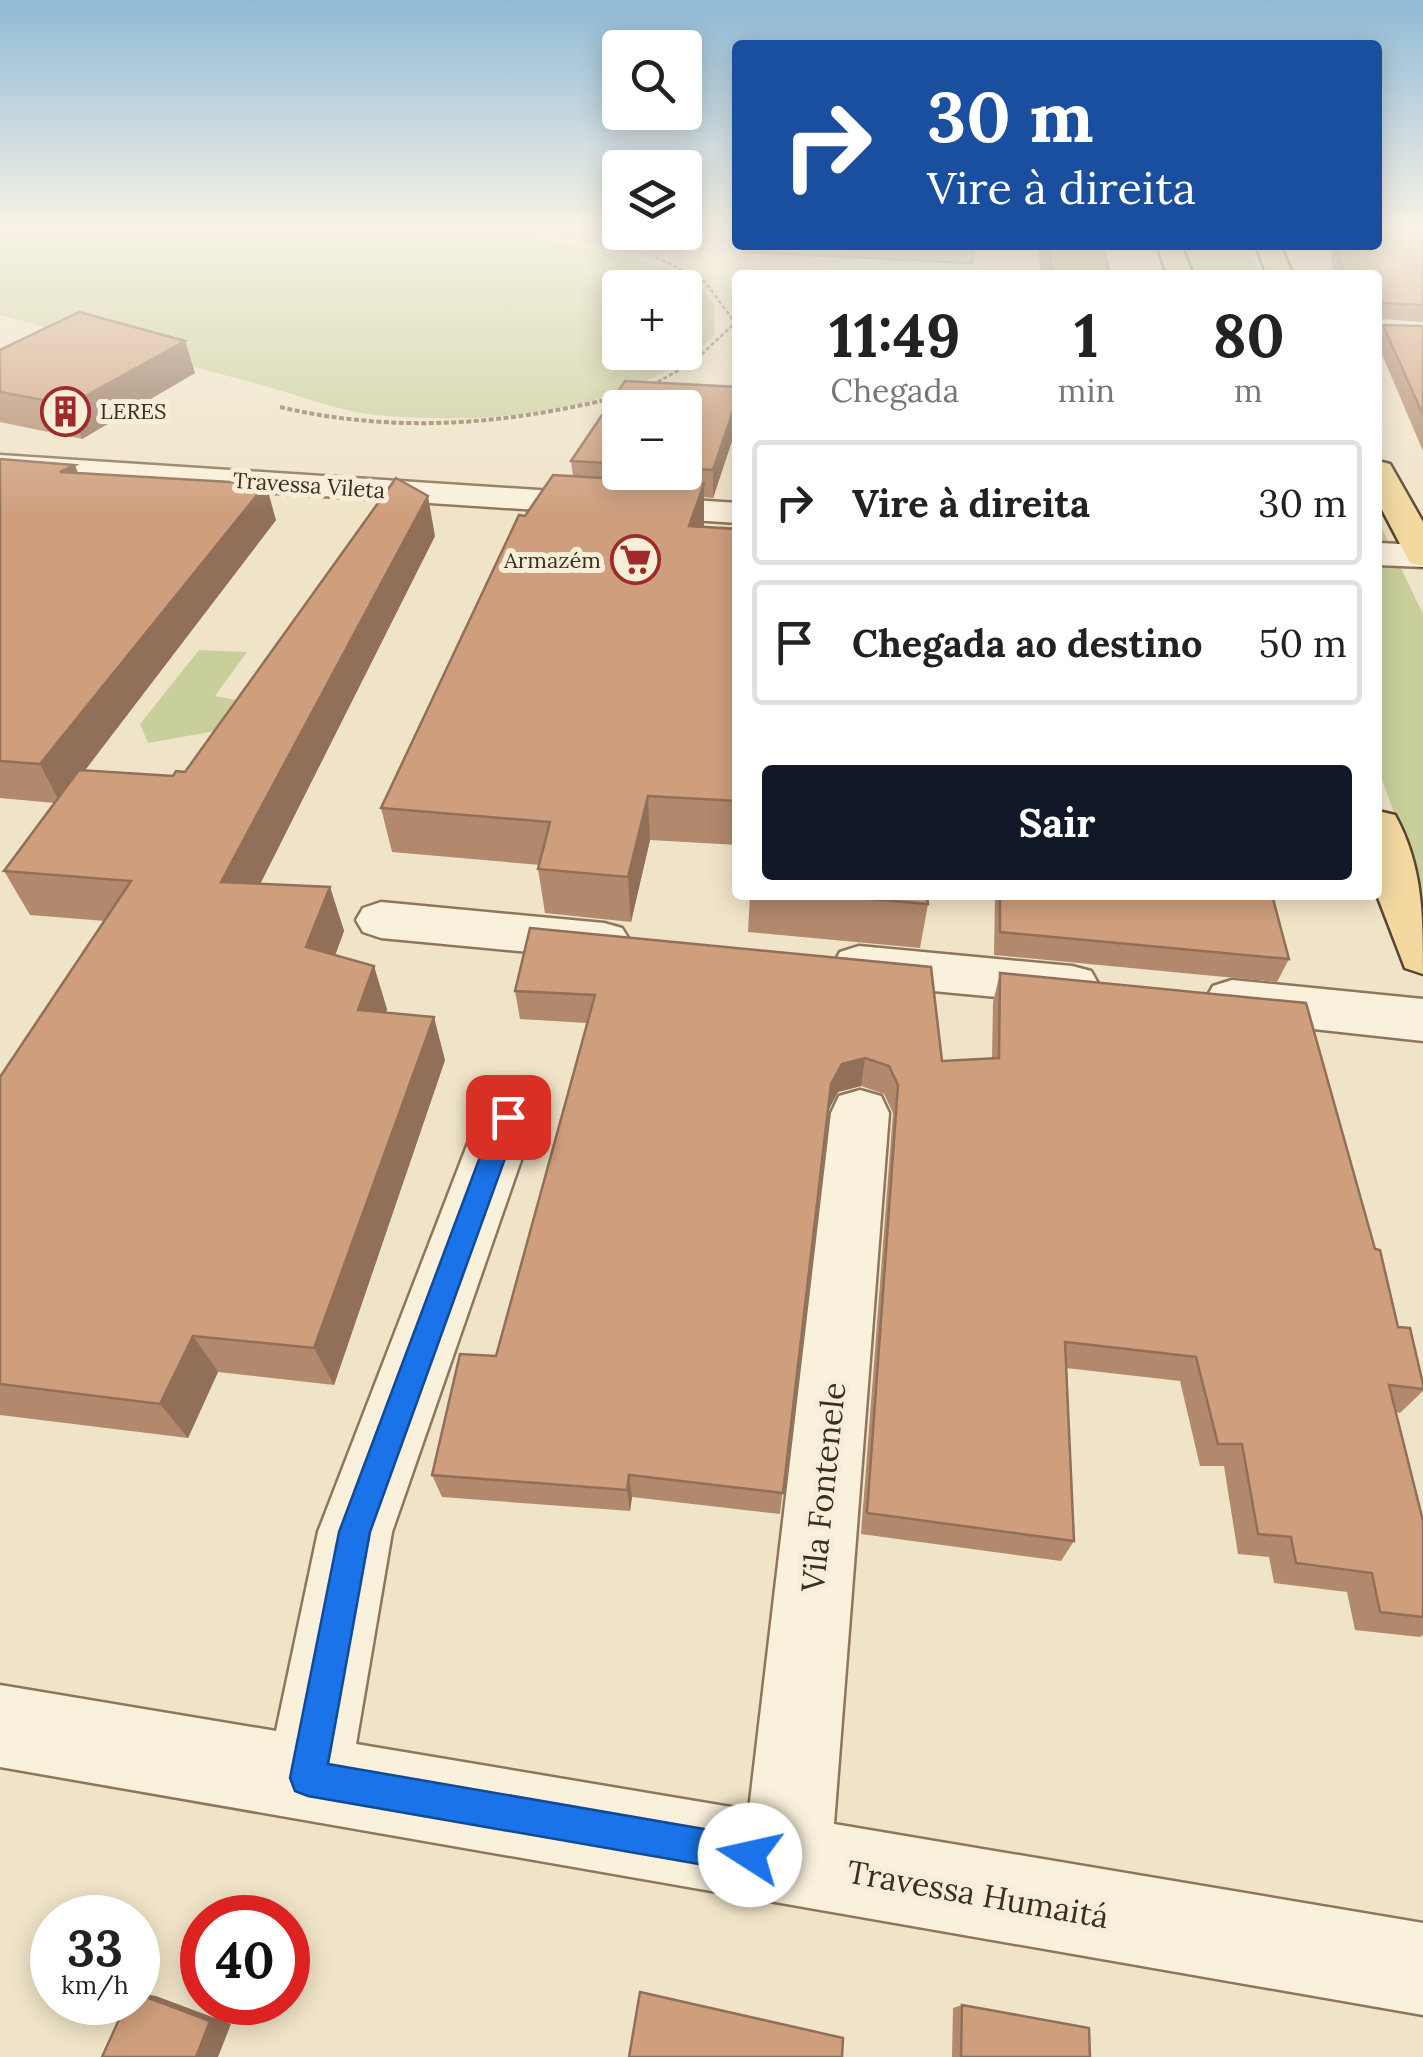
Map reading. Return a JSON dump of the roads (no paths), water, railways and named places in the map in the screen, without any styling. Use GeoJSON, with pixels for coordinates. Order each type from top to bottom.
{"type":"FeatureCollection","features":[{"type":"Feature","properties":{"kind":"main road"},"geometry":{"type":"LineString","coordinates":[[1382,479],[1423,556]]}},
{"type":"Feature","properties":{"kind":"main road"},"geometry":{"type":"LineString","coordinates":[[1382,837],[1423,955]]}},
{"type":"Feature","properties":{"kind":"street","name":"Travessa Vileta"},"geometry":{"type":"LineString","coordinates":[[0,465],[732,513]]}},
{"type":"Feature","properties":{"kind":"street"},"geometry":{"type":"LineString","coordinates":[[1382,554],[1423,556]]}},
{"type":"Feature","properties":{"kind":"street"},"geometry":{"type":"LineString","coordinates":[[382,920],[655,946]]}},
{"type":"Feature","properties":{"kind":"street"},"geometry":{"type":"LineString","coordinates":[[812,960],[1124,990]]}},
{"type":"Feature","properties":{"kind":"street"},"geometry":{"type":"LineString","coordinates":[[1183,996],[1423,1020]]}},
{"type":"Feature","properties":{"kind":"street","name":"Vila Fontenele"},"geometry":{"type":"LineString","coordinates":[[787,1862],[860,1113]]}},
{"type":"Feature","properties":{"kind":"street"},"geometry":{"type":"LineString","coordinates":[[308,1778],[354,1532],[508,1117]]}},
{"type":"Feature","properties":{"kind":"street","name":"Travessa Humaitá"},"geometry":{"type":"LineString","coordinates":[[0,1726],[1423,1969]]}},
{"type":"Feature","properties":{"kind":"place","name":"LERES"},"geometry":{"type":"Point","coordinates":[65,411]}},
{"type":"Feature","properties":{"kind":"place","name":"Armazém"},"geometry":{"type":"Point","coordinates":[636,560]}}]}
